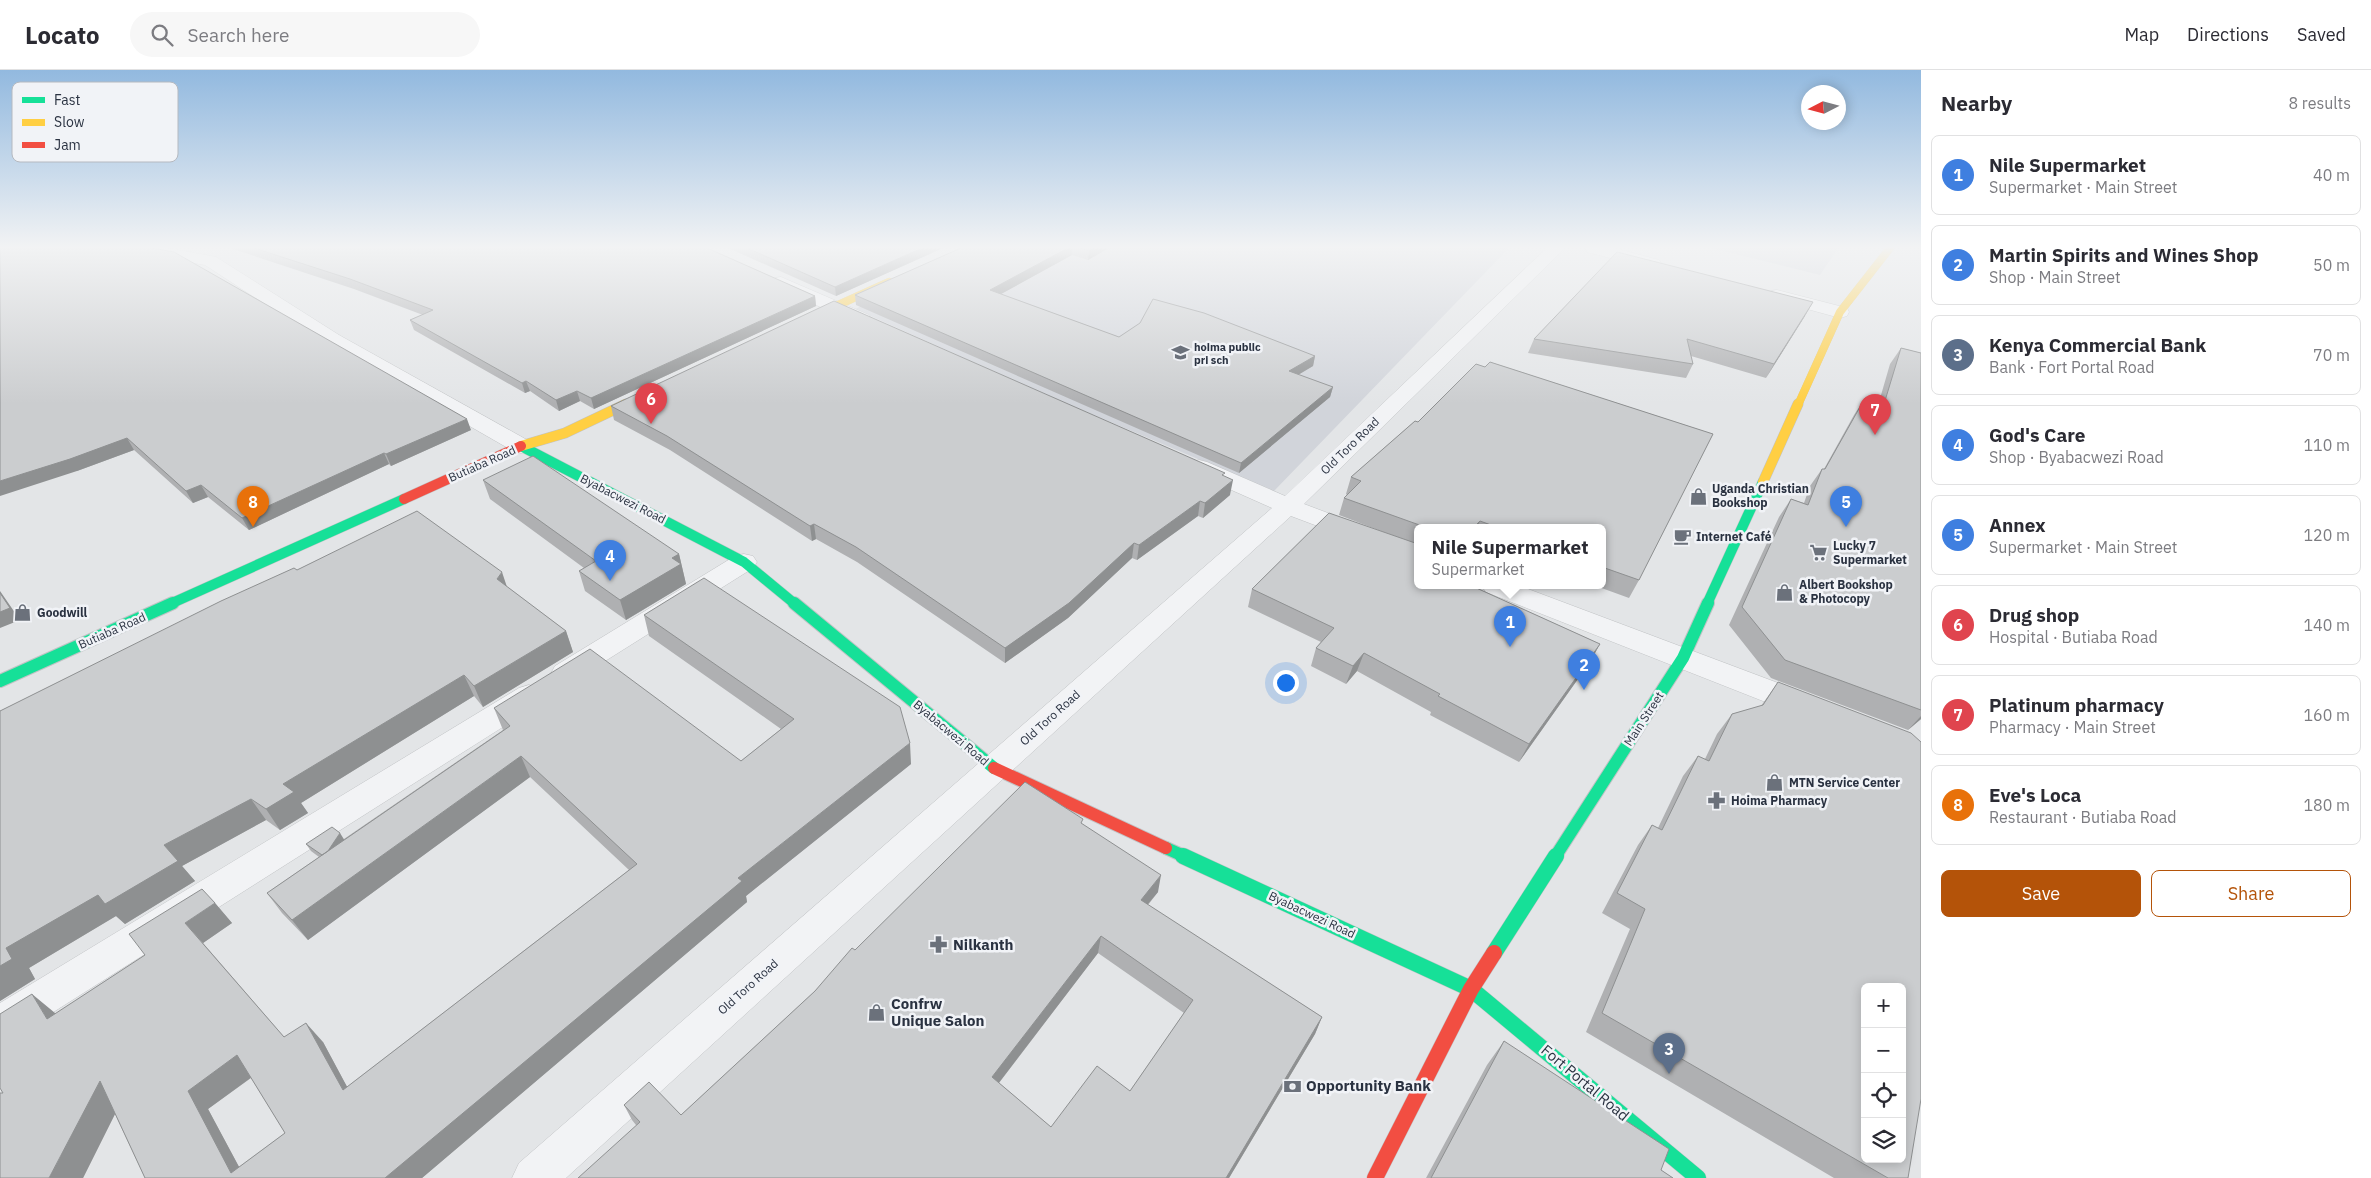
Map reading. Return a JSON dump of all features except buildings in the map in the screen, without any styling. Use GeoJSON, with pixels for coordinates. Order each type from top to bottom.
{"type":"FeatureCollection","features":[{"type":"Feature","properties":{"kind":"main road"},"geometry":{"type":"LineString","coordinates":[[798,323],[848,300]]}},
{"type":"Feature","properties":{"kind":"main road","name":"Main Street"},"geometry":{"type":"LineString","coordinates":[[1375,1178],[1471,989],[1684,658],[1840,312],[1850,300]]}},
{"type":"Feature","properties":{"kind":"main road","name":"Butiaba Road"},"geometry":{"type":"LineString","coordinates":[[0,681],[521,446],[565,433],[654,391]]}},
{"type":"Feature","properties":{"kind":"main road","name":"Byabacwezi Road"},"geometry":{"type":"LineString","coordinates":[[521,446],[744,562],[993,768],[1471,989]]}},
{"type":"Feature","properties":{"kind":"main road","name":"Fort Portal Road"},"geometry":{"type":"LineString","coordinates":[[1471,989],[1698,1178]]}},
{"type":"Feature","properties":{"kind":"street"},"geometry":{"type":"LineString","coordinates":[[271,300],[332,339],[521,446]]}},
{"type":"Feature","properties":{"kind":"street"},"geometry":{"type":"LineString","coordinates":[[820,300],[880,326]]}},
{"type":"Feature","properties":{"kind":"street","name":"Old Toro Road"},"geometry":{"type":"LineString","coordinates":[[534,1178],[1288,506],[1503,300]]}},
{"type":"Feature","properties":{"kind":"street"},"geometry":{"type":"LineString","coordinates":[[1793,300],[1840,312]]}},
{"type":"Feature","properties":{"kind":"street"},"geometry":{"type":"LineString","coordinates":[[1179,458],[1288,506],[1414,554]]}},
{"type":"Feature","properties":{"kind":"street"},"geometry":{"type":"LineString","coordinates":[[0,1024],[744,562]]}},
{"type":"Feature","properties":{"kind":"street"},"geometry":{"type":"LineString","coordinates":[[1503,589],[1830,715]]}},
{"type":"Feature","properties":{"kind":"shaded area","name":"hoima public pri sch"},"geometry":{"type":"Polygon","coordinates":[[[876,300],[1459,300],[1274,491],[1051,397],[855,309],[876,300]]]}},
{"type":"Feature","properties":{"kind":"traffic: fast"},"geometry":{"type":"LineString","coordinates":[[521,446],[744,562],[994,768]]}},
{"type":"Feature","properties":{"kind":"traffic: fast"},"geometry":{"type":"LineString","coordinates":[[1494,953],[1683,658],[1763,482]]}},
{"type":"Feature","properties":{"kind":"traffic: fast"},"geometry":{"type":"LineString","coordinates":[[0,681],[404,499]]}},
{"type":"Feature","properties":{"kind":"traffic: fast"},"geometry":{"type":"LineString","coordinates":[[1166,848],[1471,989],[1698,1178]]}},
{"type":"Feature","properties":{"kind":"traffic: slow"},"geometry":{"type":"LineString","coordinates":[[805,320],[850,300]]}},
{"type":"Feature","properties":{"kind":"traffic: slow"},"geometry":{"type":"LineString","coordinates":[[1763,482],[1840,312],[1850,300]]}},
{"type":"Feature","properties":{"kind":"traffic: slow"},"geometry":{"type":"LineString","coordinates":[[521,446],[565,433],[646,395]]}},
{"type":"Feature","properties":{"kind":"traffic: jam"},"geometry":{"type":"LineString","coordinates":[[404,499],[521,446]]}},
{"type":"Feature","properties":{"kind":"traffic: jam"},"geometry":{"type":"LineString","coordinates":[[994,768],[1166,848]]}},
{"type":"Feature","properties":{"kind":"traffic: jam"},"geometry":{"type":"LineString","coordinates":[[1375,1178],[1471,989],[1494,953]]}},
{"type":"Feature","properties":{"kind":"place","name":"hoima public pri sch"},"geometry":{"type":"Point","coordinates":[1180,353]}},
{"type":"Feature","properties":{"kind":"place","name":"Drug shop"},"geometry":{"type":"Point","coordinates":[651,424]}},
{"type":"Feature","properties":{"kind":"place","name":"Platinum pharmacy"},"geometry":{"type":"Point","coordinates":[1875,435]}},
{"type":"Feature","properties":{"kind":"place","name":"Uganda Christian Bookshop"},"geometry":{"type":"Point","coordinates":[1698,496]}},
{"type":"Feature","properties":{"kind":"place","name":"Eve's Loca"},"geometry":{"type":"Point","coordinates":[253,527]}},
{"type":"Feature","properties":{"kind":"place","name":"Annex"},"geometry":{"type":"Point","coordinates":[1846,527]}},
{"type":"Feature","properties":{"kind":"place","name":"Internet Café"},"geometry":{"type":"Point","coordinates":[1682,537]}},
{"type":"Feature","properties":{"kind":"place","name":"Lucky 7 Supermarket"},"geometry":{"type":"Point","coordinates":[1819,553]}},
{"type":"Feature","properties":{"kind":"place","name":"God's Care"},"geometry":{"type":"Point","coordinates":[610,581]}},
{"type":"Feature","properties":{"kind":"place","name":"Albert Bookshop & Photocopy"},"geometry":{"type":"Point","coordinates":[1785,592]}},
{"type":"Feature","properties":{"kind":"place","name":"Goodwill"},"geometry":{"type":"Point","coordinates":[23,613]}},
{"type":"Feature","properties":{"kind":"place","name":"Nile Supermarket"},"geometry":{"type":"Point","coordinates":[1510,647]}},
{"type":"Feature","properties":{"kind":"place","name":"Martin Spirits and Wines Shop"},"geometry":{"type":"Point","coordinates":[1584,690]}},
{"type":"Feature","properties":{"kind":"place","name":"MTN Service Center"},"geometry":{"type":"Point","coordinates":[1775,783]}},
{"type":"Feature","properties":{"kind":"place","name":"Hoima Pharmacy"},"geometry":{"type":"Point","coordinates":[1717,801]}},
{"type":"Feature","properties":{"kind":"place","name":"Nilkanth"},"geometry":{"type":"Point","coordinates":[939,945]}},
{"type":"Feature","properties":{"kind":"place","name":"Confrw Unique Salon"},"geometry":{"type":"Point","coordinates":[877,1013]}},
{"type":"Feature","properties":{"kind":"place","name":"Kenya Commercial Bank"},"geometry":{"type":"Point","coordinates":[1669,1074]}},
{"type":"Feature","properties":{"kind":"place","name":"Opportunity Bank"},"geometry":{"type":"Point","coordinates":[1292,1086]}}]}
